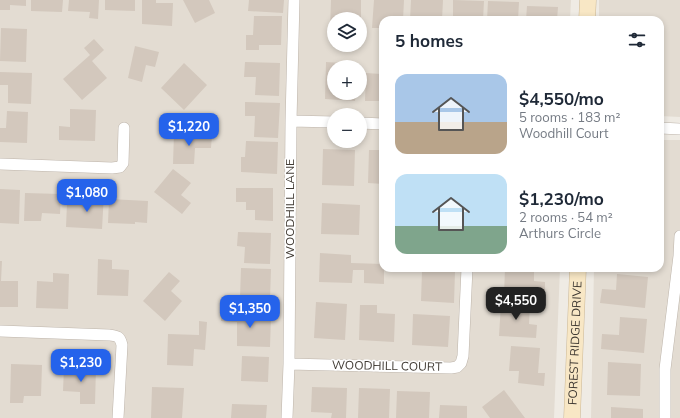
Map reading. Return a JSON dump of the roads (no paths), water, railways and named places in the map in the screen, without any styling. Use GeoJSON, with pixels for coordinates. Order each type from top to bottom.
{"type":"FeatureCollection","features":[{"type":"Feature","properties":{"kind":"main road"},"geometry":{"type":"LineString","coordinates":[[587,16],[588,0]]}},
{"type":"Feature","properties":{"kind":"main road","name":"FOREST RIDGE DRIVE"},"geometry":{"type":"LineString","coordinates":[[572,418],[578,272]]}},
{"type":"Feature","properties":{"kind":"street","name":"WOODHILL LANE"},"geometry":{"type":"LineString","coordinates":[[287,418],[294,0]]}},
{"type":"Feature","properties":{"kind":"street"},"geometry":{"type":"LineString","coordinates":[[291,121],[327,122]]}},
{"type":"Feature","properties":{"kind":"street"},"geometry":{"type":"LineString","coordinates":[[367,123],[379,124]]}},
{"type":"Feature","properties":{"kind":"street"},"geometry":{"type":"LineString","coordinates":[[0,164],[112,168],[120,166],[123,163],[124,128]]}},
{"type":"Feature","properties":{"kind":"street"},"geometry":{"type":"LineString","coordinates":[[664,128],[680,129]]}},
{"type":"Feature","properties":{"kind":"street"},"geometry":{"type":"LineString","coordinates":[[665,418],[665,370],[679,256],[680,236]]}},
{"type":"Feature","properties":{"kind":"street","name":"WOODHILL COURT"},"geometry":{"type":"LineString","coordinates":[[289,364],[457,367],[463,356],[467,272]]}},
{"type":"Feature","properties":{"kind":"street"},"geometry":{"type":"LineString","coordinates":[[0,331],[118,336],[121,339],[122,344],[118,418]]}}]}
